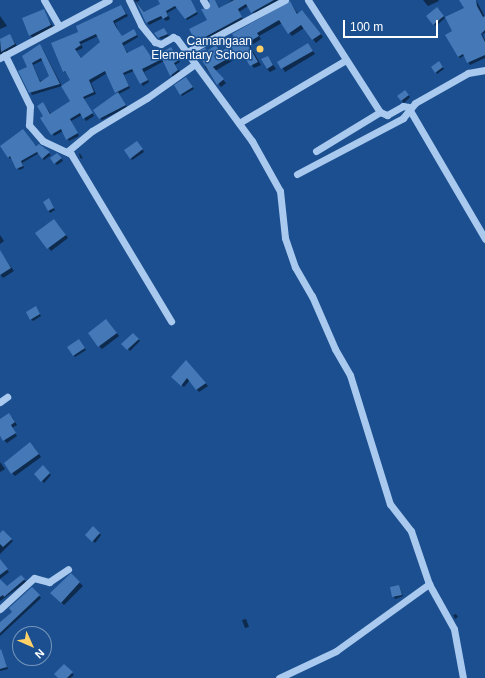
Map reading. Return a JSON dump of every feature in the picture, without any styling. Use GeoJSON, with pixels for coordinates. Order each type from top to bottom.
{"type":"FeatureCollection","features":[{"type":"Feature","properties":{"kind":"street"},"geometry":{"type":"LineString","coordinates":[[44,0],[59,26]]}},
{"type":"Feature","properties":{"kind":"street"},"geometry":{"type":"LineString","coordinates":[[129,0],[141,25],[155,42],[159,44],[175,37],[187,52],[239,123],[280,191],[285,238],[295,267],[312,296],[335,349],[350,375],[390,504],[411,531],[429,584],[456,637],[463,678]]}},
{"type":"Feature","properties":{"kind":"street"},"geometry":{"type":"LineString","coordinates":[[187,52],[285,0]]}},
{"type":"Feature","properties":{"kind":"street"},"geometry":{"type":"LineString","coordinates":[[308,0],[380,112],[387,115],[404,105],[410,110],[485,239]]}},
{"type":"Feature","properties":{"kind":"street"},"geometry":{"type":"LineString","coordinates":[[104,1],[2,56],[30,106],[29,125],[43,141],[68,151],[172,321]]}},
{"type":"Feature","properties":{"kind":"street"},"geometry":{"type":"LineString","coordinates":[[239,123],[346,60]]}},
{"type":"Feature","properties":{"kind":"street"},"geometry":{"type":"LineString","coordinates":[[68,151],[92,130],[147,98],[196,64]]}},
{"type":"Feature","properties":{"kind":"street"},"geometry":{"type":"LineString","coordinates":[[297,174],[403,118],[415,103],[468,73],[485,70]]}},
{"type":"Feature","properties":{"kind":"street"},"geometry":{"type":"LineString","coordinates":[[316,151],[380,112]]}},
{"type":"Feature","properties":{"kind":"street"},"geometry":{"type":"LineString","coordinates":[[0,402],[7,397]]}},
{"type":"Feature","properties":{"kind":"street"},"geometry":{"type":"LineString","coordinates":[[0,609],[34,578],[49,582],[68,569]]}},
{"type":"Feature","properties":{"kind":"street"},"geometry":{"type":"LineString","coordinates":[[279,678],[336,651],[429,584]]}},
{"type":"Feature","properties":{"kind":"building"},"geometry":{"type":"Polygon","coordinates":[[[135,0],[144,12],[160,4],[158,0],[191,0],[197,12],[185,19],[175,6],[166,11],[168,16],[163,19],[161,16],[146,23],[135,0]]]}},
{"type":"Feature","properties":{"kind":"building"},"geometry":{"type":"Polygon","coordinates":[[[209,0],[215,0],[219,8],[234,0],[274,0],[251,13],[246,4],[238,9],[242,17],[196,42],[189,29],[207,20],[201,9],[210,8],[209,0]]]}},
{"type":"Feature","properties":{"kind":"building"},"geometry":{"type":"Polygon","coordinates":[[[459,0],[476,0],[477,6],[483,17],[485,16],[485,30],[481,34],[485,42],[485,55],[467,63],[463,54],[458,57],[445,35],[452,31],[445,17],[464,8],[459,0]]]}},
{"type":"Feature","properties":{"kind":"building"},"geometry":{"type":"Polygon","coordinates":[[[290,1],[297,14],[302,10],[321,34],[312,40],[301,25],[288,34],[279,20],[257,33],[259,36],[247,43],[258,62],[250,66],[241,51],[213,67],[224,79],[217,85],[197,52],[205,48],[207,51],[216,45],[220,52],[237,42],[232,34],[290,1]]]}},
{"type":"Feature","properties":{"kind":"building"},"geometry":{"type":"Polygon","coordinates":[[[121,5],[126,14],[113,21],[116,27],[122,36],[134,29],[137,35],[122,43],[127,53],[143,45],[152,58],[171,47],[179,60],[174,63],[178,70],[170,76],[162,59],[142,69],[148,80],[140,84],[132,69],[123,73],[129,86],[115,93],[105,71],[89,80],[94,92],[83,97],[93,113],[83,119],[80,113],[70,119],[78,133],[66,140],[61,129],[51,135],[40,118],[43,116],[37,106],[43,102],[50,114],[70,101],[61,86],[70,80],[65,71],[63,72],[51,43],[78,32],[76,26],[121,5]],[[96,34],[79,42],[81,45],[75,49],[81,58],[100,42],[96,34]]]}},
{"type":"Feature","properties":{"kind":"building"},"geometry":{"type":"Polygon","coordinates":[[[437,7],[444,16],[433,25],[426,16],[437,7]]]}},
{"type":"Feature","properties":{"kind":"building"},"geometry":{"type":"Polygon","coordinates":[[[44,9],[51,25],[29,36],[22,18],[44,9]]]}},
{"type":"Feature","properties":{"kind":"building"},"geometry":{"type":"Polygon","coordinates":[[[164,28],[168,34],[158,38],[154,33],[164,28]]]}},
{"type":"Feature","properties":{"kind":"building"},"geometry":{"type":"Polygon","coordinates":[[[10,34],[15,44],[1,52],[0,39],[10,34]]]}},
{"type":"Feature","properties":{"kind":"building"},"geometry":{"type":"Polygon","coordinates":[[[308,43],[313,51],[281,69],[277,62],[308,43]]]}},
{"type":"Feature","properties":{"kind":"building"},"geometry":{"type":"Polygon","coordinates":[[[40,44],[60,84],[29,93],[18,71],[27,67],[22,56],[40,44]],[[41,58],[32,63],[40,82],[49,76],[41,58]]]}},
{"type":"Feature","properties":{"kind":"building"},"geometry":{"type":"Polygon","coordinates":[[[268,56],[273,65],[267,69],[261,59],[268,56]]]}},
{"type":"Feature","properties":{"kind":"building"},"geometry":{"type":"Polygon","coordinates":[[[439,61],[443,67],[435,73],[431,67],[439,61]]]}},
{"type":"Feature","properties":{"kind":"building"},"geometry":{"type":"Polygon","coordinates":[[[186,77],[193,87],[180,95],[174,85],[186,77]]]}},
{"type":"Feature","properties":{"kind":"building"},"geometry":{"type":"Polygon","coordinates":[[[405,90],[409,95],[401,101],[397,96],[405,90]]]}},
{"type":"Feature","properties":{"kind":"building"},"geometry":{"type":"Polygon","coordinates":[[[118,92],[126,105],[99,119],[93,110],[118,92]]]}},
{"type":"Feature","properties":{"kind":"building"},"geometry":{"type":"Polygon","coordinates":[[[23,129],[36,146],[39,144],[50,152],[42,159],[37,152],[21,161],[23,166],[16,169],[10,156],[8,158],[0,146],[23,129]]]}},
{"type":"Feature","properties":{"kind":"building"},"geometry":{"type":"Polygon","coordinates":[[[137,141],[143,149],[130,159],[124,150],[137,141]]]}},
{"type":"Feature","properties":{"kind":"building"},"geometry":{"type":"Polygon","coordinates":[[[57,153],[62,158],[54,164],[50,158],[57,153]]]}},
{"type":"Feature","properties":{"kind":"building"},"geometry":{"type":"Polygon","coordinates":[[[49,198],[54,208],[48,211],[43,202],[49,198]]]}},
{"type":"Feature","properties":{"kind":"building"},"geometry":{"type":"Polygon","coordinates":[[[54,219],[66,235],[47,249],[35,233],[54,219]]]}},
{"type":"Feature","properties":{"kind":"building"},"geometry":{"type":"Polygon","coordinates":[[[0,250],[11,268],[0,275],[0,250]]]}},
{"type":"Feature","properties":{"kind":"building"},"geometry":{"type":"Polygon","coordinates":[[[36,306],[40,314],[30,320],[26,312],[36,306]]]}},
{"type":"Feature","properties":{"kind":"building"},"geometry":{"type":"Polygon","coordinates":[[[106,319],[117,333],[98,347],[88,333],[106,319]]]}},
{"type":"Feature","properties":{"kind":"building"},"geometry":{"type":"Polygon","coordinates":[[[133,333],[139,339],[127,350],[121,344],[133,333]]]}},
{"type":"Feature","properties":{"kind":"building"},"geometry":{"type":"Polygon","coordinates":[[[79,339],[85,348],[73,356],[67,347],[79,339]]]}},
{"type":"Feature","properties":{"kind":"building"},"geometry":{"type":"Polygon","coordinates":[[[186,360],[206,383],[196,390],[187,378],[181,386],[171,377],[186,360]]]}},
{"type":"Feature","properties":{"kind":"building"},"geometry":{"type":"Polygon","coordinates":[[[9,413],[15,422],[11,425],[16,433],[3,441],[0,436],[0,419],[9,413]]]}},
{"type":"Feature","properties":{"kind":"building"},"geometry":{"type":"Polygon","coordinates":[[[30,442],[39,454],[11,474],[4,463],[30,442]]]}},
{"type":"Feature","properties":{"kind":"building"},"geometry":{"type":"Polygon","coordinates":[[[43,465],[50,473],[41,482],[34,474],[43,465]]]}},
{"type":"Feature","properties":{"kind":"building"},"geometry":{"type":"Polygon","coordinates":[[[93,526],[100,533],[92,542],[85,535],[93,526]]]}},
{"type":"Feature","properties":{"kind":"building"},"geometry":{"type":"Polygon","coordinates":[[[3,530],[12,539],[3,547],[0,544],[0,533],[3,530]]]}},
{"type":"Feature","properties":{"kind":"building"},"geometry":{"type":"Polygon","coordinates":[[[0,559],[8,569],[0,575],[0,559]]]}},
{"type":"Feature","properties":{"kind":"building"},"geometry":{"type":"Polygon","coordinates":[[[71,573],[80,582],[61,603],[50,593],[71,573]]]}},
{"type":"Feature","properties":{"kind":"building"},"geometry":{"type":"Polygon","coordinates":[[[21,575],[25,579],[4,597],[3,595],[0,597],[0,579],[7,586],[21,575]]]}},
{"type":"Feature","properties":{"kind":"building"},"geometry":{"type":"Polygon","coordinates":[[[399,585],[402,595],[392,597],[390,587],[399,585]]]}},
{"type":"Feature","properties":{"kind":"building"},"geometry":{"type":"Polygon","coordinates":[[[32,587],[40,595],[0,633],[0,622],[12,612],[9,608],[32,587]]]}},
{"type":"Feature","properties":{"kind":"building"},"geometry":{"type":"Polygon","coordinates":[[[1,649],[7,667],[0,669],[0,650],[1,649]]]}},
{"type":"Feature","properties":{"kind":"building"},"geometry":{"type":"Polygon","coordinates":[[[64,664],[73,672],[67,678],[58,678],[54,674],[64,664]]]}},
{"type":"Feature","properties":{"kind":"place","name":"Camangaan Elementary School"},"geometry":{"type":"Point","coordinates":[260,49]}}]}
